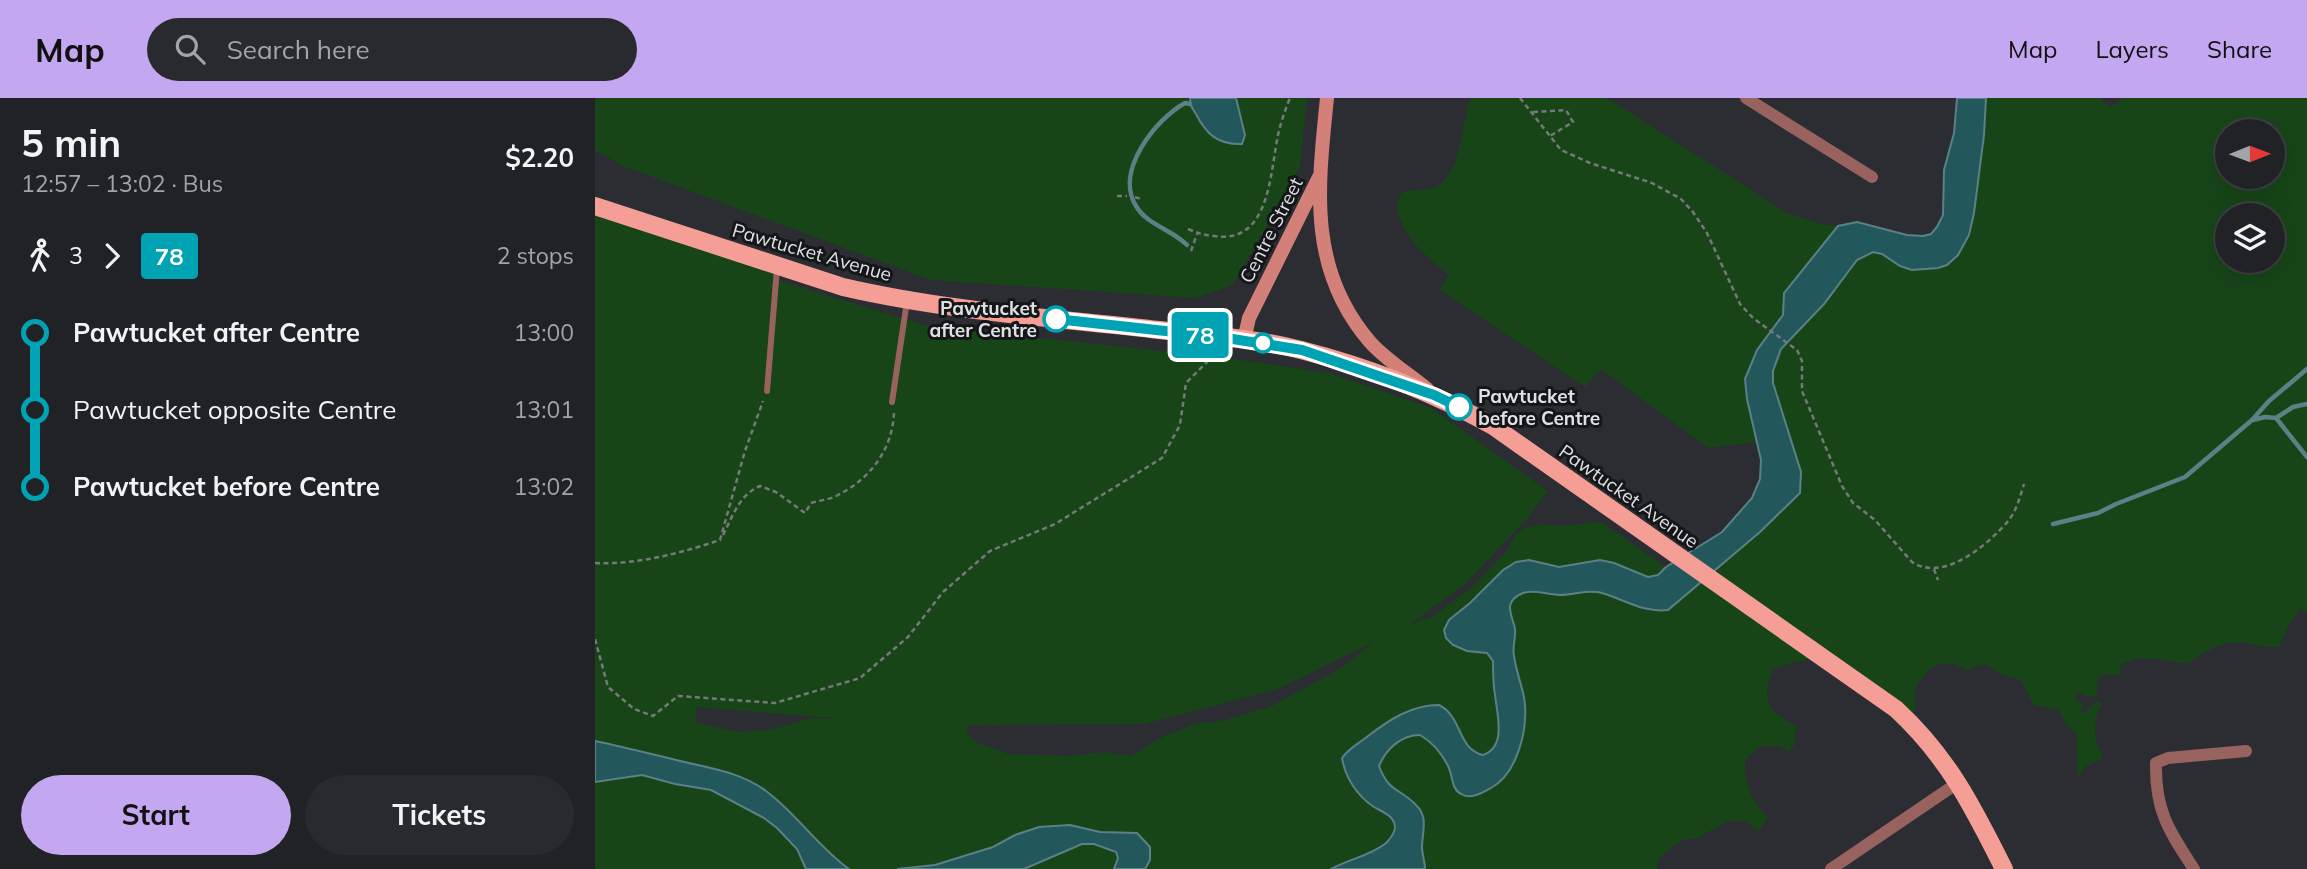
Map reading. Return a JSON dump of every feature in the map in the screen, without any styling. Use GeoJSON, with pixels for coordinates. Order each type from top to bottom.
{"type":"FeatureCollection","features":[{"type":"Feature","properties":{"kind":"main road","name":"Centre Street"},"geometry":{"type":"LineString","coordinates":[[1327,98],[1319,176],[1322,232],[1328,269],[1339,298],[1371,343],[1434,395]]}},
{"type":"Feature","properties":{"kind":"main road","name":"Centre Street"},"geometry":{"type":"LineString","coordinates":[[1238,339],[1319,176]]}},
{"type":"Feature","properties":{"kind":"main road","name":"Pawtucket Avenue"},"geometry":{"type":"LineString","coordinates":[[595,205],[777,266],[843,286],[907,301],[984,312],[1238,339],[1302,350],[1434,395],[1493,426],[1896,709],[1927,740],[1959,782],[2004,869]]}},
{"type":"Feature","properties":{"kind":"street"},"geometry":{"type":"LineString","coordinates":[[1745,98],[1873,177]]}},
{"type":"Feature","properties":{"kind":"street"},"geometry":{"type":"LineString","coordinates":[[2194,869],[2168,829],[2159,806],[2156,763],[2168,758],[2246,751]]}},
{"type":"Feature","properties":{"kind":"street"},"geometry":{"type":"LineString","coordinates":[[1831,869],[1959,782]]}},
{"type":"Feature","properties":{"kind":"lane"},"geometry":{"type":"LineString","coordinates":[[767,391],[777,266]]}},
{"type":"Feature","properties":{"kind":"lane"},"geometry":{"type":"LineString","coordinates":[[892,402],[907,301]]}},
{"type":"Feature","properties":{"kind":"path"},"geometry":{"type":"LineString","coordinates":[[1188,229],[1197,234],[1221,237],[1236,237],[1248,230],[1257,218],[1269,187],[1278,135],[1290,98]]}},
{"type":"Feature","properties":{"kind":"path"},"geometry":{"type":"LineString","coordinates":[[1520,98],[1561,150],[1590,163],[1652,183],[1681,199],[1693,212],[1707,233],[1740,304],[1766,329],[1797,350],[1802,361],[1802,391],[1842,486],[1853,503],[1875,520],[1912,562],[1934,569],[1964,558],[2010,519],[2018,505],[2024,484]]}},
{"type":"Feature","properties":{"kind":"path"},"geometry":{"type":"LineString","coordinates":[[1533,112],[1569,112],[1573,122],[1549,136]]}},
{"type":"Feature","properties":{"kind":"path"},"geometry":{"type":"LineString","coordinates":[[1117,195],[1127,196]]}},
{"type":"Feature","properties":{"kind":"path"},"geometry":{"type":"LineString","coordinates":[[1135,197],[1141,199]]}},
{"type":"Feature","properties":{"kind":"path"},"geometry":{"type":"LineString","coordinates":[[1191,250],[1197,234]]}},
{"type":"Feature","properties":{"kind":"path"},"geometry":{"type":"LineString","coordinates":[[595,639],[608,687],[633,709],[653,716],[678,696],[775,703],[860,678],[908,637],[943,592],[991,551],[1055,524],[1162,458],[1180,425],[1186,383],[1238,339]]}},
{"type":"Feature","properties":{"kind":"path"},"geometry":{"type":"LineString","coordinates":[[720,540],[745,451],[767,391]]}},
{"type":"Feature","properties":{"kind":"path"},"geometry":{"type":"LineString","coordinates":[[595,563],[628,562],[685,552],[720,540],[742,499],[748,491],[759,486],[776,492],[805,513],[811,503],[836,497],[877,466],[893,428],[895,413],[892,402]]}},
{"type":"Feature","properties":{"kind":"path"},"geometry":{"type":"LineString","coordinates":[[1934,569],[1938,580]]}},
{"type":"Feature","properties":{"kind":"green space"},"geometry":{"type":"Polygon","coordinates":[[[595,98],[1307,98],[1300,167],[1233,285],[1195,298],[931,280],[623,166],[595,150],[595,98]]]}},
{"type":"Feature","properties":{"kind":"green space"},"geometry":{"type":"Polygon","coordinates":[[[1471,98],[1607,98],[1787,213],[1820,224],[1838,226],[1785,293],[1783,315],[1745,379],[1757,442],[1708,448],[1601,369],[1585,387],[1440,290],[1449,275],[1409,236],[1396,204],[1402,192],[1430,189],[1441,183],[1449,174],[1455,163],[1471,98]]]}},
{"type":"Feature","properties":{"kind":"green space"},"geometry":{"type":"Polygon","coordinates":[[[1986,98],[2100,98],[2103,103],[2112,106],[2123,98],[2307,98],[2307,612],[2300,608],[2279,647],[2238,642],[2223,644],[2189,663],[2139,659],[2120,665],[2121,676],[2103,675],[2098,680],[2097,697],[2086,696],[2080,692],[2075,695],[2078,701],[2084,704],[2080,711],[2083,713],[2097,701],[2102,703],[2095,730],[2097,745],[2104,758],[2084,767],[2080,776],[2076,732],[2066,724],[2059,710],[2034,705],[2021,680],[2003,675],[1984,665],[1967,671],[1955,664],[1938,664],[1926,673],[1918,684],[1916,710],[1904,721],[1812,654],[1805,661],[1790,663],[1773,670],[1769,679],[1769,704],[1779,716],[1796,725],[1795,743],[1790,752],[1779,746],[1760,746],[1745,760],[1750,791],[1768,817],[1758,832],[1746,821],[1729,821],[1697,838],[1682,840],[1659,858],[1657,869],[1425,869],[1422,849],[1425,824],[1416,805],[1394,790],[1384,779],[1379,766],[1395,744],[1407,737],[1420,735],[1433,745],[1442,757],[1454,787],[1507,775],[1517,748],[1524,705],[1514,653],[1515,629],[1509,611],[1515,598],[1527,592],[1560,595],[1597,592],[1642,608],[1668,610],[1760,532],[1799,493],[1801,472],[1773,383],[1773,371],[1782,349],[1824,304],[1857,260],[1873,252],[1882,254],[1900,266],[1974,214],[1986,98]]]}},
{"type":"Feature","properties":{"kind":"green space"},"geometry":{"type":"Polygon","coordinates":[[[595,209],[780,269],[777,280],[927,326],[1220,357],[1329,373],[1431,408],[1548,491],[1526,520],[1465,584],[1409,625],[1433,616],[1470,589],[1506,552],[1514,537],[1524,528],[1542,524],[1559,526],[1601,522],[1666,567],[1658,575],[1648,577],[1614,563],[1584,562],[1559,567],[1528,560],[1516,562],[1503,570],[1449,620],[1467,651],[1487,653],[1493,661],[1499,729],[1495,745],[1483,755],[1471,749],[1463,740],[1453,715],[1365,739],[1349,749],[1369,804],[1392,819],[1395,826],[1393,835],[1373,850],[1331,869],[1145,869],[1150,860],[1137,833],[1100,832],[1070,825],[1039,827],[1015,835],[993,847],[935,865],[897,869],[849,869],[818,843],[795,817],[766,791],[751,783],[724,771],[595,741],[595,209]],[[1374,642],[1278,689],[1144,724],[968,725],[967,733],[976,742],[1009,754],[1069,756],[1104,752],[1130,756],[1164,736],[1195,724],[1221,721],[1270,707],[1343,667],[1374,642]],[[697,707],[695,722],[737,732],[770,730],[811,718],[833,719],[833,718],[697,707]]]}},
{"type":"Feature","properties":{"kind":"green space"},"geometry":{"type":"Polygon","coordinates":[[[642,775],[712,790],[739,802],[781,832],[801,857],[806,869],[595,869],[595,782],[642,775]]]}},
{"type":"Feature","properties":{"kind":"green space"},"geometry":{"type":"Polygon","coordinates":[[[1081,844],[1093,844],[1116,853],[1118,858],[1114,869],[1024,869],[1081,844]]]}},
{"type":"Feature","properties":{"kind":"water"},"geometry":{"type":"Polygon","coordinates":[[[1190,98],[1236,98],[1245,135],[1242,144],[1226,143],[1209,133],[1192,108],[1190,98]]]}},
{"type":"Feature","properties":{"kind":"water"},"geometry":{"type":"Polygon","coordinates":[[[1957,98],[1986,98],[1974,213],[1969,235],[1958,255],[1947,265],[1938,268],[1912,270],[1873,252],[1857,260],[1824,304],[1781,349],[1773,371],[1773,383],[1801,472],[1800,493],[1760,532],[1668,610],[1642,608],[1597,592],[1560,595],[1532,592],[1516,597],[1510,610],[1515,629],[1513,649],[1524,697],[1525,722],[1515,761],[1508,772],[1487,790],[1465,796],[1455,789],[1446,762],[1429,741],[1420,735],[1401,740],[1390,749],[1379,766],[1387,781],[1420,810],[1424,825],[1422,847],[1425,869],[1331,869],[1380,847],[1395,829],[1391,817],[1362,797],[1349,779],[1342,758],[1354,746],[1401,714],[1439,705],[1447,710],[1464,740],[1475,752],[1483,755],[1495,745],[1499,729],[1493,661],[1487,653],[1467,651],[1453,645],[1446,638],[1444,630],[1449,620],[1503,570],[1516,562],[1529,560],[1559,567],[1600,560],[1648,577],[1658,575],[1666,567],[1722,532],[1752,498],[1760,479],[1761,460],[1745,379],[1757,350],[1783,315],[1784,293],[1838,226],[1857,222],[1907,235],[1931,234],[1943,215],[1944,170],[1954,133],[1957,98]]]}},
{"type":"Feature","properties":{"kind":"water"},"geometry":{"type":"Polygon","coordinates":[[[595,741],[746,779],[777,800],[827,851],[849,869],[806,869],[797,849],[777,828],[764,818],[711,790],[642,775],[595,782],[595,741]]]}},
{"type":"Feature","properties":{"kind":"water"},"geometry":{"type":"Polygon","coordinates":[[[1070,825],[1100,832],[1137,833],[1150,847],[1150,860],[1145,869],[1114,869],[1118,858],[1116,852],[1094,844],[1082,844],[1024,869],[897,869],[935,865],[993,847],[1015,835],[1039,827],[1070,825]]]}},
{"type":"Feature","properties":{"kind":"waterway"},"geometry":{"type":"LineString","coordinates":[[1187,245],[1146,218],[1136,206],[1130,177],[1141,147],[1151,133],[1174,111],[1185,103],[1190,104]]}},
{"type":"Feature","properties":{"kind":"waterway"},"geometry":{"type":"LineString","coordinates":[[2053,524],[2098,513],[2185,477],[2307,369]]}},
{"type":"Feature","properties":{"kind":"waterway"},"geometry":{"type":"LineString","coordinates":[[2253,420],[2276,418],[2293,407],[2307,404]]}},
{"type":"Feature","properties":{"kind":"waterway"},"geometry":{"type":"LineString","coordinates":[[2276,418],[2307,457]]}},
{"type":"Feature","properties":{"kind":"bus line","name":"78"},"geometry":{"type":"LineString","coordinates":[[1056,319],[1220,337],[1302,350],[1434,395],[1459,407]]}},
{"type":"Feature","properties":{"kind":"place","name":"Pawtucket after Centre"},"geometry":{"type":"Point","coordinates":[1056,319]}},
{"type":"Feature","properties":{"kind":"place","name":"Pawtucket before Centre"},"geometry":{"type":"Point","coordinates":[1459,407]}}]}
